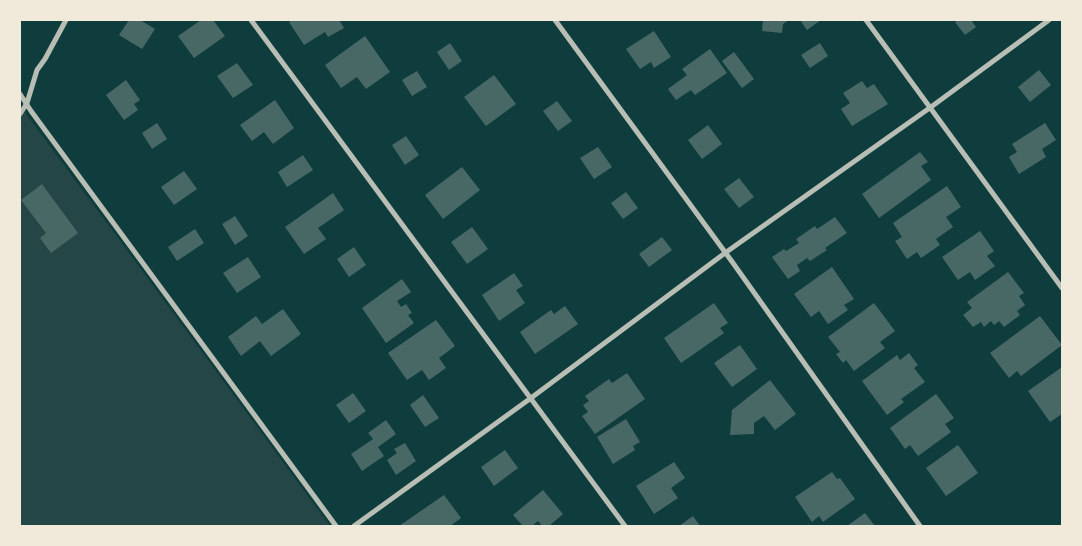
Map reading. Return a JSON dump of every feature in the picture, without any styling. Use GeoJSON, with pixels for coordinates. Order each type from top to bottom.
{"type":"FeatureCollection","features":[{"type":"Feature","properties":{"kind":"street"},"geometry":{"type":"LineString","coordinates":[[20,114],[27,103],[37,70],[66,20]]}},
{"type":"Feature","properties":{"kind":"street"},"geometry":{"type":"LineString","coordinates":[[251,20],[625,526]]}},
{"type":"Feature","properties":{"kind":"street"},"geometry":{"type":"LineString","coordinates":[[555,20],[725,253],[920,526]]}},
{"type":"Feature","properties":{"kind":"street"},"geometry":{"type":"LineString","coordinates":[[866,20],[1062,288]]}},
{"type":"Feature","properties":{"kind":"street"},"geometry":{"type":"LineString","coordinates":[[354,526],[531,398],[725,253],[1049,20]]}},
{"type":"Feature","properties":{"kind":"street"},"geometry":{"type":"LineString","coordinates":[[20,94],[336,526]]}},
{"type":"Feature","properties":{"kind":"shaded area"},"geometry":{"type":"Polygon","coordinates":[[[20,106],[112,230],[330,526],[20,526],[20,106]]]}},
{"type":"Feature","properties":{"kind":"building"},"geometry":{"type":"Polygon","coordinates":[[[129,20],[140,20],[155,29],[142,49],[119,35],[129,20]]]}},
{"type":"Feature","properties":{"kind":"building"},"geometry":{"type":"Polygon","coordinates":[[[201,20],[213,20],[225,36],[194,58],[178,36],[201,20]]]}},
{"type":"Feature","properties":{"kind":"building"},"geometry":{"type":"Polygon","coordinates":[[[293,20],[339,20],[344,28],[328,37],[325,32],[304,45],[289,22],[293,20]]]}},
{"type":"Feature","properties":{"kind":"building"},"geometry":{"type":"Polygon","coordinates":[[[763,20],[789,20],[783,24],[782,33],[762,31],[763,20]]]}},
{"type":"Feature","properties":{"kind":"building"},"geometry":{"type":"Polygon","coordinates":[[[800,20],[821,20],[807,30],[800,20]]]}},
{"type":"Feature","properties":{"kind":"building"},"geometry":{"type":"Polygon","coordinates":[[[958,20],[971,20],[976,27],[965,35],[955,22],[958,20]]]}},
{"type":"Feature","properties":{"kind":"building"},"geometry":{"type":"Polygon","coordinates":[[[654,31],[671,57],[654,68],[651,62],[640,69],[626,49],[654,31]]]}},
{"type":"Feature","properties":{"kind":"building"},"geometry":{"type":"Polygon","coordinates":[[[365,36],[390,72],[366,89],[357,77],[341,88],[325,65],[365,36]]]}},
{"type":"Feature","properties":{"kind":"building"},"geometry":{"type":"Polygon","coordinates":[[[450,43],[462,61],[449,70],[437,52],[450,43]]]}},
{"type":"Feature","properties":{"kind":"building"},"geometry":{"type":"Polygon","coordinates":[[[820,43],[828,56],[810,68],[801,55],[820,43]]]}},
{"type":"Feature","properties":{"kind":"building"},"geometry":{"type":"Polygon","coordinates":[[[710,49],[727,73],[695,95],[691,90],[676,100],[668,89],[687,75],[682,69],[710,49]]]}},
{"type":"Feature","properties":{"kind":"building"},"geometry":{"type":"Polygon","coordinates":[[[734,52],[754,79],[742,88],[722,61],[734,52]]]}},
{"type":"Feature","properties":{"kind":"building"},"geometry":{"type":"Polygon","coordinates":[[[237,63],[253,85],[233,98],[217,76],[237,63]]]}},
{"type":"Feature","properties":{"kind":"building"},"geometry":{"type":"Polygon","coordinates":[[[1039,70],[1051,85],[1030,102],[1018,87],[1039,70]]]}},
{"type":"Feature","properties":{"kind":"building"},"geometry":{"type":"Polygon","coordinates":[[[417,71],[427,87],[412,96],[402,80],[417,71]]]}},
{"type":"Feature","properties":{"kind":"building"},"geometry":{"type":"Polygon","coordinates":[[[494,75],[516,104],[486,126],[464,97],[494,75]]]}},
{"type":"Feature","properties":{"kind":"building"},"geometry":{"type":"Polygon","coordinates":[[[126,80],[140,100],[134,104],[138,110],[124,120],[106,95],[126,80]]]}},
{"type":"Feature","properties":{"kind":"building"},"geometry":{"type":"Polygon","coordinates":[[[862,81],[867,88],[874,84],[888,104],[852,126],[841,109],[850,103],[843,93],[862,81]]]}},
{"type":"Feature","properties":{"kind":"building"},"geometry":{"type":"Polygon","coordinates":[[[275,100],[294,128],[273,144],[264,132],[252,141],[240,125],[275,100]]]}},
{"type":"Feature","properties":{"kind":"building"},"geometry":{"type":"Polygon","coordinates":[[[557,101],[572,121],[558,131],[543,111],[557,101]]]}},
{"type":"Feature","properties":{"kind":"building"},"geometry":{"type":"Polygon","coordinates":[[[157,123],[167,139],[152,149],[142,133],[157,123]]]}},
{"type":"Feature","properties":{"kind":"building"},"geometry":{"type":"Polygon","coordinates":[[[1045,123],[1056,140],[1042,149],[1046,157],[1019,174],[1009,157],[1017,152],[1012,144],[1045,123]]]}},
{"type":"Feature","properties":{"kind":"building"},"geometry":{"type":"Polygon","coordinates":[[[708,125],[722,144],[702,159],[688,140],[708,125]]]}},
{"type":"Feature","properties":{"kind":"building"},"geometry":{"type":"Polygon","coordinates":[[[406,136],[419,155],[405,165],[392,145],[406,136]]]}},
{"type":"Feature","properties":{"kind":"building"},"geometry":{"type":"Polygon","coordinates":[[[598,147],[612,167],[594,179],[580,158],[598,147]]]}},
{"type":"Feature","properties":{"kind":"building"},"geometry":{"type":"Polygon","coordinates":[[[920,152],[928,162],[921,166],[931,180],[879,218],[862,194],[920,152]]]}},
{"type":"Feature","properties":{"kind":"building"},"geometry":{"type":"Polygon","coordinates":[[[303,155],[313,170],[287,187],[278,172],[303,155]]]}},
{"type":"Feature","properties":{"kind":"building"},"geometry":{"type":"Polygon","coordinates":[[[462,167],[480,190],[443,219],[425,195],[462,167]]]}},
{"type":"Feature","properties":{"kind":"building"},"geometry":{"type":"Polygon","coordinates":[[[184,171],[197,189],[174,205],[161,187],[184,171]]]}},
{"type":"Feature","properties":{"kind":"building"},"geometry":{"type":"Polygon","coordinates":[[[739,178],[754,197],[739,208],[724,189],[739,178]]]}},
{"type":"Feature","properties":{"kind":"building"},"geometry":{"type":"Polygon","coordinates":[[[42,184],[78,233],[51,253],[40,238],[46,233],[21,200],[42,184]]]}},
{"type":"Feature","properties":{"kind":"building"},"geometry":{"type":"Polygon","coordinates":[[[947,186],[961,207],[946,217],[953,227],[936,239],[940,245],[921,258],[917,252],[907,259],[895,241],[902,237],[893,223],[947,186]]]}},
{"type":"Feature","properties":{"kind":"building"},"geometry":{"type":"Polygon","coordinates":[[[626,192],[638,208],[623,219],[611,203],[626,192]]]}},
{"type":"Feature","properties":{"kind":"building"},"geometry":{"type":"Polygon","coordinates":[[[333,193],[344,210],[318,228],[326,239],[304,254],[285,227],[333,193]]]}},
{"type":"Feature","properties":{"kind":"building"},"geometry":{"type":"Polygon","coordinates":[[[235,216],[248,236],[235,245],[222,224],[235,216]]]}},
{"type":"Feature","properties":{"kind":"building"},"geometry":{"type":"Polygon","coordinates":[[[835,217],[847,233],[810,261],[807,258],[797,265],[800,271],[788,279],[772,257],[784,249],[786,251],[799,243],[796,239],[815,226],[817,229],[835,217]]]}},
{"type":"Feature","properties":{"kind":"building"},"geometry":{"type":"Polygon","coordinates":[[[472,227],[488,249],[467,264],[451,242],[472,227]]]}},
{"type":"Feature","properties":{"kind":"building"},"geometry":{"type":"Polygon","coordinates":[[[195,229],[204,243],[177,261],[168,247],[195,229]]]}},
{"type":"Feature","properties":{"kind":"building"},"geometry":{"type":"Polygon","coordinates":[[[980,231],[994,251],[987,256],[995,266],[975,280],[970,272],[958,280],[942,257],[980,231]]]}},
{"type":"Feature","properties":{"kind":"building"},"geometry":{"type":"Polygon","coordinates":[[[662,237],[672,250],[649,267],[639,254],[662,237]]]}},
{"type":"Feature","properties":{"kind":"building"},"geometry":{"type":"Polygon","coordinates":[[[354,247],[366,265],[349,277],[337,259],[354,247]]]}},
{"type":"Feature","properties":{"kind":"building"},"geometry":{"type":"Polygon","coordinates":[[[248,257],[261,277],[237,293],[223,273],[248,257]]]}},
{"type":"Feature","properties":{"kind":"building"},"geometry":{"type":"Polygon","coordinates":[[[832,267],[854,299],[844,305],[848,310],[828,324],[819,311],[811,317],[794,294],[832,267]]]}},
{"type":"Feature","properties":{"kind":"building"},"geometry":{"type":"Polygon","coordinates":[[[1008,272],[1024,293],[1019,296],[1025,305],[1017,311],[1020,315],[1004,327],[999,321],[994,325],[991,321],[984,327],[981,322],[973,327],[963,315],[972,308],[967,302],[1008,272]]]}},
{"type":"Feature","properties":{"kind":"building"},"geometry":{"type":"Polygon","coordinates":[[[514,273],[523,286],[516,290],[525,303],[499,321],[482,295],[514,273]]]}},
{"type":"Feature","properties":{"kind":"building"},"geometry":{"type":"Polygon","coordinates":[[[402,279],[411,292],[397,301],[401,307],[406,304],[412,313],[408,315],[414,323],[386,343],[362,308],[402,279]]]}},
{"type":"Feature","properties":{"kind":"building"},"geometry":{"type":"Polygon","coordinates":[[[714,303],[728,323],[720,328],[724,333],[681,363],[664,338],[714,303]]]}},
{"type":"Feature","properties":{"kind":"building"},"geometry":{"type":"Polygon","coordinates":[[[874,303],[895,331],[880,342],[885,348],[854,371],[846,360],[843,363],[836,354],[840,352],[828,337],[874,303]]]}},
{"type":"Feature","properties":{"kind":"building"},"geometry":{"type":"Polygon","coordinates":[[[565,306],[578,324],[535,354],[520,332],[551,310],[554,314],[565,306]]]}},
{"type":"Feature","properties":{"kind":"building"},"geometry":{"type":"Polygon","coordinates":[[[283,309],[301,334],[271,356],[260,341],[241,356],[228,337],[256,316],[262,324],[283,309]]]}},
{"type":"Feature","properties":{"kind":"building"},"geometry":{"type":"Polygon","coordinates":[[[1040,316],[1062,345],[1021,376],[1017,371],[1009,378],[990,353],[1040,316]]]}},
{"type":"Feature","properties":{"kind":"building"},"geometry":{"type":"Polygon","coordinates":[[[436,320],[455,346],[439,358],[446,368],[429,380],[422,370],[407,380],[388,353],[436,320]]]}},
{"type":"Feature","properties":{"kind":"building"},"geometry":{"type":"Polygon","coordinates":[[[740,345],[757,369],[732,387],[714,363],[740,345]]]}},
{"type":"Feature","properties":{"kind":"building"},"geometry":{"type":"Polygon","coordinates":[[[909,353],[918,365],[914,368],[925,382],[901,399],[904,402],[887,415],[862,381],[897,355],[900,360],[909,353]]]}},
{"type":"Feature","properties":{"kind":"building"},"geometry":{"type":"Polygon","coordinates":[[[1062,367],[1062,414],[1050,422],[1028,391],[1062,367]]]}},
{"type":"Feature","properties":{"kind":"building"},"geometry":{"type":"Polygon","coordinates":[[[627,373],[645,399],[595,434],[582,416],[588,412],[583,405],[589,401],[585,396],[609,379],[612,383],[627,373]]]}},
{"type":"Feature","properties":{"kind":"building"},"geometry":{"type":"Polygon","coordinates":[[[770,380],[796,414],[775,430],[764,416],[754,423],[754,434],[730,435],[732,410],[770,380]]]}},
{"type":"Feature","properties":{"kind":"building"},"geometry":{"type":"Polygon","coordinates":[[[353,393],[366,411],[349,423],[336,405],[353,393]]]}},
{"type":"Feature","properties":{"kind":"building"},"geometry":{"type":"Polygon","coordinates":[[[936,394],[954,418],[945,424],[951,432],[918,456],[910,445],[905,449],[890,428],[936,394]]]}},
{"type":"Feature","properties":{"kind":"building"},"geometry":{"type":"Polygon","coordinates":[[[423,395],[439,418],[425,427],[410,405],[423,395]]]}},
{"type":"Feature","properties":{"kind":"building"},"geometry":{"type":"Polygon","coordinates":[[[626,419],[640,442],[633,446],[635,450],[613,464],[597,437],[626,419]]]}},
{"type":"Feature","properties":{"kind":"building"},"geometry":{"type":"Polygon","coordinates":[[[386,420],[396,434],[378,447],[384,456],[362,471],[351,454],[373,439],[368,433],[386,420]]]}},
{"type":"Feature","properties":{"kind":"building"},"geometry":{"type":"Polygon","coordinates":[[[405,443],[416,461],[396,475],[387,460],[397,453],[394,449],[405,443]]]}},
{"type":"Feature","properties":{"kind":"building"},"geometry":{"type":"Polygon","coordinates":[[[958,445],[978,473],[946,496],[926,468],[958,445]]]}},
{"type":"Feature","properties":{"kind":"building"},"geometry":{"type":"Polygon","coordinates":[[[505,450],[518,468],[494,486],[481,467],[505,450]]]}},
{"type":"Feature","properties":{"kind":"building"},"geometry":{"type":"Polygon","coordinates":[[[674,462],[685,478],[671,488],[678,498],[654,514],[636,486],[674,462]]]}},
{"type":"Feature","properties":{"kind":"building"},"geometry":{"type":"Polygon","coordinates":[[[832,472],[837,479],[840,478],[855,499],[823,522],[819,516],[812,522],[795,497],[832,472]]]}},
{"type":"Feature","properties":{"kind":"building"},"geometry":{"type":"Polygon","coordinates":[[[543,490],[563,514],[549,526],[542,526],[538,521],[532,526],[523,526],[513,515],[543,490]]]}},
{"type":"Feature","properties":{"kind":"building"},"geometry":{"type":"Polygon","coordinates":[[[444,495],[461,518],[450,526],[399,526],[444,495]]]}},
{"type":"Feature","properties":{"kind":"building"},"geometry":{"type":"Polygon","coordinates":[[[865,513],[875,526],[847,526],[865,513]]]}},
{"type":"Feature","properties":{"kind":"building"},"geometry":{"type":"Polygon","coordinates":[[[693,516],[700,526],[679,526],[693,516]]]}}]}
